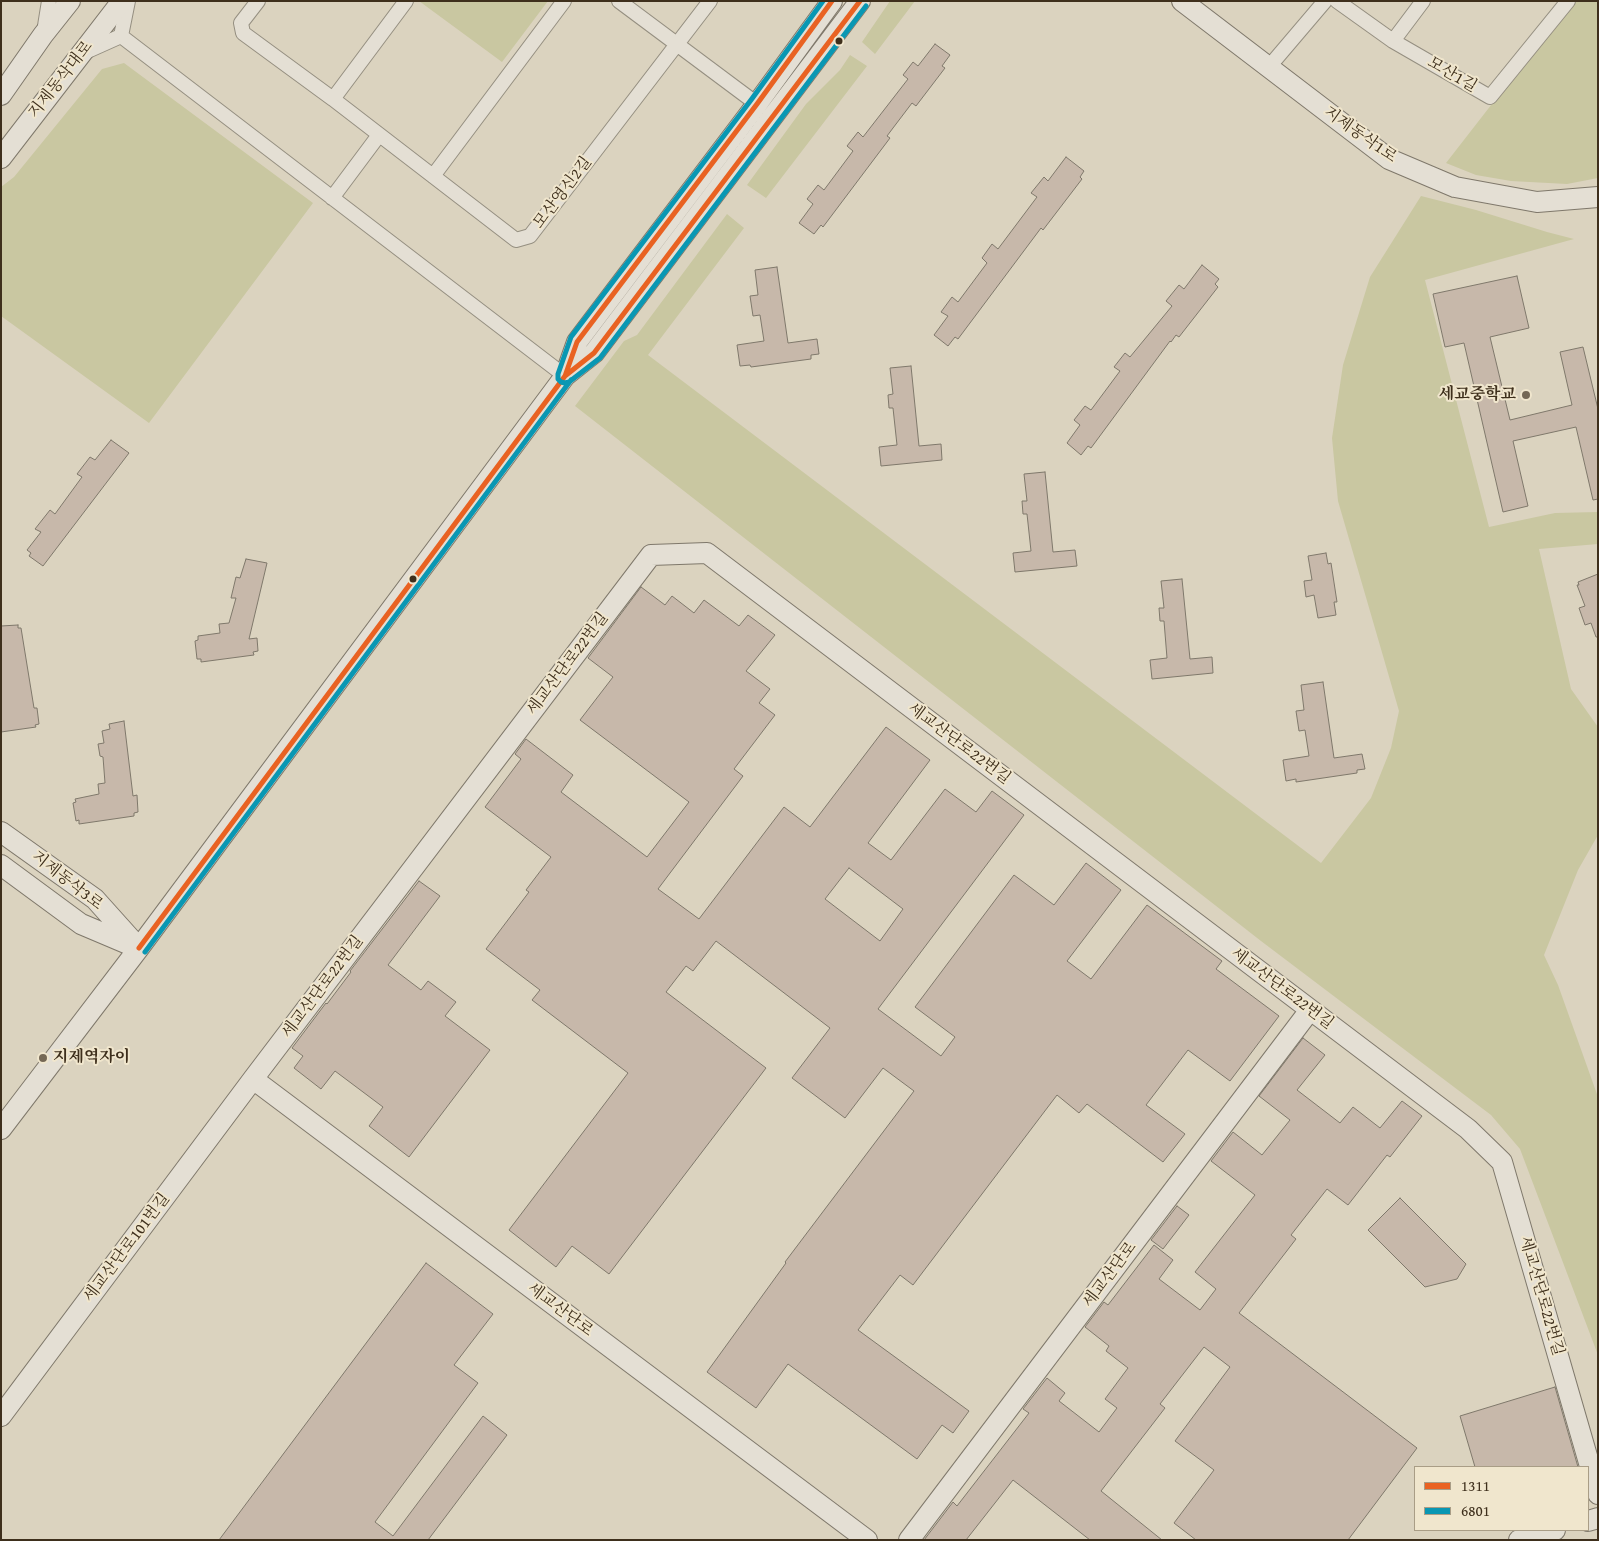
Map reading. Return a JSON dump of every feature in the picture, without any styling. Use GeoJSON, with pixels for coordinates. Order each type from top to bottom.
{"type":"FeatureCollection","features":[{"type":"Feature","properties":{"kind":"street"},"geometry":{"type":"LineString","coordinates":[[43,35],[49,1]]}},
{"type":"Feature","properties":{"kind":"street"},"geometry":{"type":"LineString","coordinates":[[1,95],[43,35],[70,1]]}},
{"type":"Feature","properties":{"kind":"street","name":"지제동삭대로"},"geometry":{"type":"LineString","coordinates":[[1,158],[122,1]]}},
{"type":"Feature","properties":{"kind":"street"},"geometry":{"type":"LineString","coordinates":[[121,36],[128,1]]}},
{"type":"Feature","properties":{"kind":"street","name":"모산영신2길"},"geometry":{"type":"LineString","coordinates":[[258,1],[241,23],[243,33],[516,240],[530,236],[710,1]]}},
{"type":"Feature","properties":{"kind":"street"},"geometry":{"type":"LineString","coordinates":[[332,99],[406,1]]}},
{"type":"Feature","properties":{"kind":"street"},"geometry":{"type":"LineString","coordinates":[[433,176],[564,1]]}},
{"type":"Feature","properties":{"kind":"street"},"geometry":{"type":"LineString","coordinates":[[619,1],[757,104]]}},
{"type":"Feature","properties":{"kind":"street"},"geometry":{"type":"LineString","coordinates":[[565,376],[577,342],[757,104],[832,1]]}},
{"type":"Feature","properties":{"kind":"street"},"geometry":{"type":"LineString","coordinates":[[1,1129],[139,948],[565,376],[594,353],[860,1]]}},
{"type":"Feature","properties":{"kind":"street","name":"지제동삭1로"},"geometry":{"type":"LineString","coordinates":[[1182,1],[1389,159],[1455,188],[1538,202],[1598,197]]}},
{"type":"Feature","properties":{"kind":"street"},"geometry":{"type":"LineString","coordinates":[[1268,68],[1325,1]]}},
{"type":"Feature","properties":{"kind":"street","name":"모산1길"},"geometry":{"type":"LineString","coordinates":[[1337,1],[1393,41],[1490,97],[1568,1]]}},
{"type":"Feature","properties":{"kind":"street"},"geometry":{"type":"LineString","coordinates":[[1393,41],[1423,1]]}},
{"type":"Feature","properties":{"kind":"street"},"geometry":{"type":"LineString","coordinates":[[82,53],[121,36]]}},
{"type":"Feature","properties":{"kind":"street"},"geometry":{"type":"LineString","coordinates":[[121,36],[565,376]]}},
{"type":"Feature","properties":{"kind":"street"},"geometry":{"type":"LineString","coordinates":[[332,198],[379,135]]}},
{"type":"Feature","properties":{"kind":"street","name":"세교산단로22번길"},"geometry":{"type":"LineString","coordinates":[[253,1079],[651,555],[708,553],[1468,1129],[1502,1162],[1598,1494]]}},
{"type":"Feature","properties":{"kind":"street","name":"지제동삭3로"},"geometry":{"type":"LineString","coordinates":[[1,832],[95,899],[139,948]]}},
{"type":"Feature","properties":{"kind":"street","name":"지제동삭3로"},"geometry":{"type":"LineString","coordinates":[[1,865],[81,924],[139,948]]}},
{"type":"Feature","properties":{"kind":"street","name":"세교산단로"},"geometry":{"type":"LineString","coordinates":[[909,1540],[1310,1010]]}},
{"type":"Feature","properties":{"kind":"street","name":"세교산단로"},"geometry":{"type":"LineString","coordinates":[[253,1079],[867,1540]]}},
{"type":"Feature","properties":{"kind":"street","name":"세교산단로101번길"},"geometry":{"type":"LineString","coordinates":[[1,1416],[253,1079]]}},
{"type":"Feature","properties":{"kind":"street"},"geometry":{"type":"LineString","coordinates":[[1518,1540],[1551,1531]]}},
{"type":"Feature","properties":{"kind":"shaded area"},"geometry":{"type":"Polygon","coordinates":[[[419,1],[548,1],[502,62],[419,1]]]}},
{"type":"Feature","properties":{"kind":"shaded area"},"geometry":{"type":"Polygon","coordinates":[[[890,1],[915,1],[875,54],[862,42],[890,1]]]}},
{"type":"Feature","properties":{"kind":"shaded area"},"geometry":{"type":"Polygon","coordinates":[[[1572,1],[1598,1],[1598,178],[1567,184],[1511,181],[1476,175],[1446,163],[1572,1]]]}},
{"type":"Feature","properties":{"kind":"shaded area"},"geometry":{"type":"Polygon","coordinates":[[[850,55],[867,66],[766,198],[747,185],[806,104],[840,70],[850,55]]]}},
{"type":"Feature","properties":{"kind":"shaded area"},"geometry":{"type":"Polygon","coordinates":[[[124,63],[313,203],[149,423],[1,316],[1,187],[14,177],[102,69],[124,63]]]}},
{"type":"Feature","properties":{"kind":"shaded area"},"geometry":{"type":"Polygon","coordinates":[[[1421,196],[1574,239],[1425,280],[1489,527],[1555,513],[1598,512],[1598,544],[1539,549],[1571,689],[1598,727],[1598,835],[1578,870],[1544,955],[1558,985],[1598,1097],[1598,1355],[1520,1149],[1491,1115],[1261,941],[575,406],[624,341],[637,335],[727,214],[744,228],[648,355],[1321,863],[1371,798],[1391,748],[1399,711],[1338,501],[1332,438],[1343,365],[1370,277],[1421,196]]]}},
{"type":"Feature","properties":{"kind":"building"},"geometry":{"type":"Polygon","coordinates":[[[935,44],[950,55],[942,66],[945,68],[916,106],[912,103],[887,136],[890,138],[823,227],[821,225],[814,234],[799,223],[813,204],[807,199],[818,185],[824,190],[853,151],[847,146],[858,132],[863,137],[908,79],[903,75],[913,62],[918,66],[935,44]]]}},
{"type":"Feature","properties":{"kind":"building"},"geometry":{"type":"Polygon","coordinates":[[[1066,157],[1084,171],[1080,177],[1082,179],[1043,230],[1041,228],[958,339],[955,337],[948,346],[934,335],[948,316],[941,312],[952,297],[958,302],[987,263],[982,258],[992,244],[998,249],[1037,197],[1031,193],[1044,177],[1048,181],[1066,157]]]}},
{"type":"Feature","properties":{"kind":"building"},"geometry":{"type":"Polygon","coordinates":[[[1202,265],[1219,279],[1215,284],[1218,287],[1179,337],[1176,335],[1170,341],[1091,448],[1088,446],[1081,455],[1067,443],[1080,425],[1074,420],[1085,406],[1091,410],[1120,371],[1114,367],[1125,353],[1130,357],[1172,306],[1166,301],[1179,285],[1184,289],[1202,265]]]}},
{"type":"Feature","properties":{"kind":"building"},"geometry":{"type":"Polygon","coordinates":[[[777,267],[788,343],[817,339],[819,354],[811,355],[811,359],[751,367],[750,365],[740,366],[737,345],[764,341],[760,315],[753,316],[750,296],[758,295],[755,270],[777,267]]]}},
{"type":"Feature","properties":{"kind":"building"},"geometry":{"type":"Polygon","coordinates":[[[1517,276],[1529,328],[1490,337],[1510,420],[1572,405],[1560,352],[1583,347],[1598,409],[1598,499],[1593,500],[1576,427],[1513,441],[1528,506],[1503,512],[1464,343],[1445,347],[1433,294],[1517,276]]]}},
{"type":"Feature","properties":{"kind":"building"},"geometry":{"type":"Polygon","coordinates":[[[911,366],[919,446],[941,444],[942,460],[881,466],[879,447],[897,445],[893,408],[889,408],[888,395],[893,394],[890,368],[911,366]]]}},
{"type":"Feature","properties":{"kind":"building"},"geometry":{"type":"Polygon","coordinates":[[[111,440],[129,453],[43,566],[29,556],[31,553],[27,550],[41,532],[35,529],[50,510],[55,514],[82,477],[77,474],[90,457],[95,460],[111,440]]]}},
{"type":"Feature","properties":{"kind":"building"},"geometry":{"type":"Polygon","coordinates":[[[1045,472],[1053,552],[1075,550],[1077,566],[1015,572],[1013,553],[1031,551],[1027,514],[1023,514],[1022,501],[1027,501],[1024,474],[1045,472]]]}},
{"type":"Feature","properties":{"kind":"building"},"geometry":{"type":"Polygon","coordinates":[[[1326,553],[1328,564],[1331,563],[1337,602],[1334,602],[1336,615],[1318,618],[1314,595],[1306,597],[1304,581],[1312,580],[1308,556],[1326,553]]]}},
{"type":"Feature","properties":{"kind":"building"},"geometry":{"type":"Polygon","coordinates":[[[246,559],[267,563],[249,639],[257,638],[258,651],[253,652],[254,655],[201,662],[201,659],[197,659],[195,641],[198,640],[198,636],[220,633],[219,624],[229,623],[236,598],[231,598],[236,577],[240,578],[246,559]]]}},
{"type":"Feature","properties":{"kind":"building"},"geometry":{"type":"Polygon","coordinates":[[[1598,574],[1598,637],[1596,637],[1591,623],[1585,625],[1579,608],[1585,606],[1577,585],[1579,585],[1578,582],[1598,574]]]}},
{"type":"Feature","properties":{"kind":"building"},"geometry":{"type":"Polygon","coordinates":[[[1182,579],[1190,659],[1212,657],[1213,673],[1152,679],[1150,660],[1167,658],[1164,621],[1160,621],[1159,608],[1164,608],[1161,581],[1182,579]]]}},
{"type":"Feature","properties":{"kind":"building"},"geometry":{"type":"Polygon","coordinates":[[[641,587],[665,605],[672,596],[694,613],[704,600],[739,626],[748,615],[775,635],[746,671],[770,689],[759,703],[775,715],[734,769],[743,776],[658,889],[699,919],[784,807],[810,827],[886,727],[930,760],[868,843],[891,860],[945,789],[976,812],[992,791],[1024,815],[878,1009],[941,1056],[955,1037],[915,1007],[1014,875],[1054,905],[1086,863],[1121,890],[1067,961],[1091,979],[1147,905],[1222,961],[1216,969],[1279,1016],[1230,1081],[1188,1050],[1146,1105],[1185,1134],[1163,1162],[1087,1104],[1079,1113],[1057,1095],[913,1285],[900,1275],[858,1330],[969,1411],[953,1433],[942,1425],[917,1459],[788,1364],[756,1408],[707,1372],[785,1262],[914,1091],[883,1068],[845,1118],[792,1078],[830,1028],[716,941],[693,971],[686,966],[666,992],[766,1068],[609,1274],[572,1246],[556,1267],[509,1230],[628,1073],[532,1000],[540,990],[486,949],[529,892],[526,890],[551,857],[485,807],[521,759],[515,754],[526,739],[573,775],[561,792],[647,857],[689,802],[580,720],[613,677],[588,658],[641,587]],[[849,868],[825,899],[880,941],[903,909],[849,868]]]}},
{"type":"Feature","properties":{"kind":"building"},"geometry":{"type":"Polygon","coordinates":[[[18,625],[18,628],[21,628],[34,708],[37,708],[39,724],[35,725],[36,727],[1,732],[1,626],[18,625]]]}},
{"type":"Feature","properties":{"kind":"building"},"geometry":{"type":"Polygon","coordinates":[[[1323,682],[1334,758],[1362,754],[1365,769],[1357,770],[1357,773],[1296,782],[1296,779],[1286,781],[1283,760],[1309,756],[1305,730],[1299,731],[1296,711],[1304,710],[1301,685],[1323,682]]]}},
{"type":"Feature","properties":{"kind":"building"},"geometry":{"type":"Polygon","coordinates":[[[124,721],[133,796],[137,795],[138,812],[134,813],[134,816],[79,824],[79,820],[76,821],[73,803],[76,802],[75,799],[99,794],[98,784],[105,783],[103,757],[100,756],[98,744],[104,743],[102,731],[110,729],[109,724],[124,721]]]}},
{"type":"Feature","properties":{"kind":"building"},"geometry":{"type":"Polygon","coordinates":[[[419,881],[440,896],[388,965],[421,990],[428,981],[456,1002],[445,1016],[490,1050],[409,1157],[369,1126],[383,1107],[335,1071],[321,1089],[294,1068],[303,1056],[292,1048],[419,881]]]}},
{"type":"Feature","properties":{"kind":"building"},"geometry":{"type":"Polygon","coordinates":[[[1303,1038],[1325,1055],[1297,1090],[1340,1123],[1353,1107],[1380,1128],[1402,1101],[1422,1116],[1390,1157],[1387,1155],[1348,1205],[1327,1189],[1291,1235],[1296,1239],[1239,1313],[1417,1448],[1348,1540],[1196,1540],[1174,1523],[1214,1470],[1175,1441],[1230,1367],[1204,1347],[1160,1404],[1165,1408],[1101,1491],[1162,1540],[1090,1540],[1013,1480],[966,1540],[924,1540],[953,1502],[957,1506],[1029,1413],[1023,1409],[1047,1378],[1065,1393],[1059,1401],[1099,1432],[1117,1408],[1105,1399],[1128,1368],[1106,1351],[1109,1346],[1085,1327],[1104,1302],[1108,1305],[1154,1245],[1173,1260],[1159,1279],[1200,1310],[1216,1289],[1195,1272],[1255,1195],[1211,1161],[1233,1132],[1262,1155],[1290,1120],[1259,1096],[1303,1038]]]}},
{"type":"Feature","properties":{"kind":"building"},"geometry":{"type":"Polygon","coordinates":[[[1400,1198],[1466,1264],[1457,1279],[1425,1287],[1368,1230],[1400,1198]]]}},
{"type":"Feature","properties":{"kind":"building"},"geometry":{"type":"Polygon","coordinates":[[[1177,1206],[1189,1215],[1163,1249],[1151,1240],[1177,1206]]]}},
{"type":"Feature","properties":{"kind":"building"},"geometry":{"type":"Polygon","coordinates":[[[426,1263],[493,1314],[454,1365],[478,1383],[375,1522],[393,1536],[483,1416],[507,1435],[428,1540],[219,1540],[426,1263]]]}},
{"type":"Feature","properties":{"kind":"building"},"geometry":{"type":"Polygon","coordinates":[[[1555,1387],[1578,1466],[1475,1466],[1460,1416],[1555,1387]]]}},
{"type":"Feature","properties":{"kind":"transit line","name":"6801"},"geometry":{"type":"LineString","coordinates":[[823,1],[751,100],[571,337],[558,374],[558,379],[561,382],[569,382],[600,358],[866,6]]}},
{"type":"Feature","properties":{"kind":"transit line","name":"1311"},"geometry":{"type":"LineString","coordinates":[[832,1],[757,104],[577,342],[565,376],[594,353],[860,1]]}},
{"type":"Feature","properties":{"kind":"transit line","name":"1311"},"geometry":{"type":"LineString","coordinates":[[139,948],[565,376]]}},
{"type":"Feature","properties":{"kind":"transit line","name":"6801"},"geometry":{"type":"LineString","coordinates":[[145,952],[571,380]]}},
{"type":"Feature","properties":{"kind":"place","name":"세교중학교"},"geometry":{"type":"Point","coordinates":[1526,395]}},
{"type":"Feature","properties":{"kind":"place","name":"지제역자이"},"geometry":{"type":"Point","coordinates":[43,1058]}}]}
